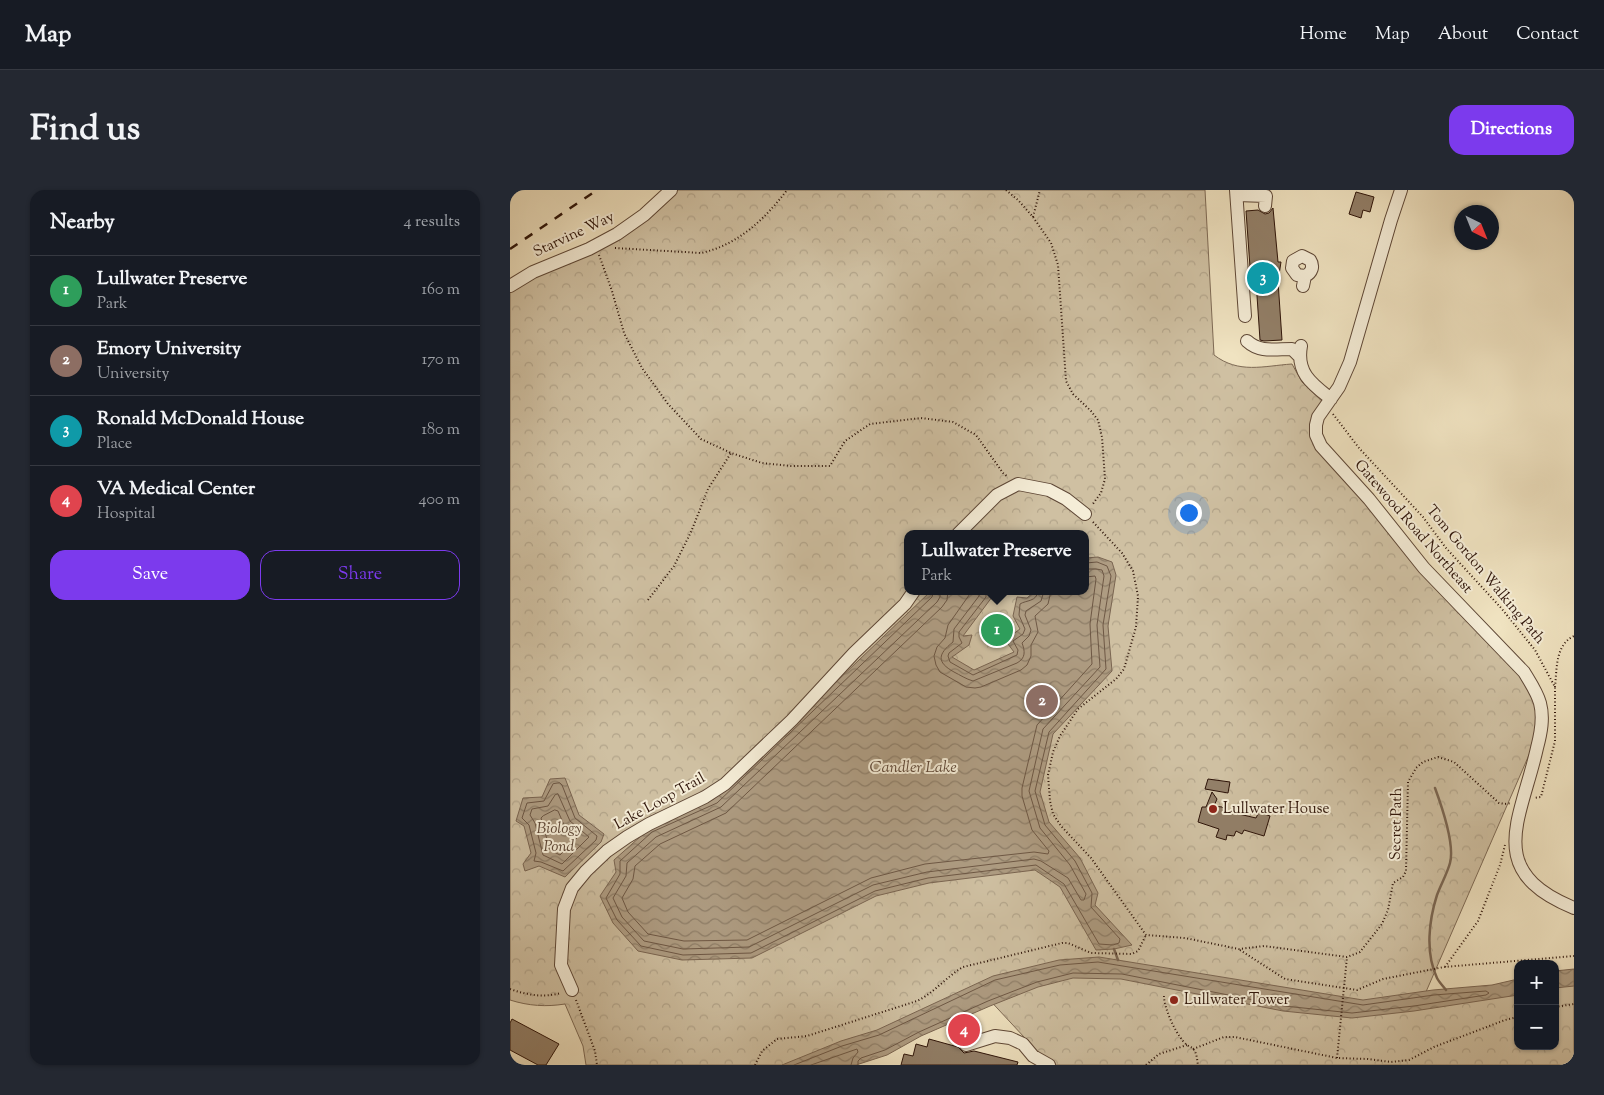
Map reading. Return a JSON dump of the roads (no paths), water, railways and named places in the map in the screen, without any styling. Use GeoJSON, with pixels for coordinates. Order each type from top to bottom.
{"type":"FeatureCollection","features":[{"type":"Feature","properties":{"kind":"street","name":"Starvine Way"},"geometry":{"type":"LineString","coordinates":[[510,286],[533,272],[589,249],[626,228],[656,205],[671,190]]}},
{"type":"Feature","properties":{"kind":"street","name":"Gatewood Road Northeast"},"geometry":{"type":"LineString","coordinates":[[1401,190],[1390,220],[1350,362],[1342,381],[1318,418],[1316,435],[1321,446],[1369,500],[1424,568],[1515,663],[1530,682],[1540,703],[1542,725],[1514,841],[1516,855],[1520,868],[1543,892],[1574,908]]}},
{"type":"Feature","properties":{"kind":"street"},"geometry":{"type":"LineString","coordinates":[[1245,316],[1236,192],[1266,196],[1265,206]]}},
{"type":"Feature","properties":{"kind":"street"},"geometry":{"type":"LineString","coordinates":[[1247,341],[1260,350],[1292,349],[1300,351],[1302,368],[1306,377],[1329,402]]}},
{"type":"Feature","properties":{"kind":"street"},"geometry":{"type":"LineString","coordinates":[[962,530],[997,495],[1018,484],[1050,490],[1085,514]]}},
{"type":"Feature","properties":{"kind":"street","name":"Lake Loop Trail"},"geometry":{"type":"LineString","coordinates":[[572,990],[561,965],[564,908],[572,888],[586,871],[626,837],[705,797],[725,784],[792,720],[854,653],[905,604],[911,595]]}},
{"type":"Feature","properties":{"kind":"street"},"geometry":{"type":"LineString","coordinates":[[966,1045],[995,1036],[1010,1038],[1023,1044],[1033,1056],[1050,1065]]}},
{"type":"Feature","properties":{"kind":"water","name":"Candler Lake"},"geometry":{"type":"Polygon","coordinates":[[[1098,557],[1112,562],[1116,575],[1108,626],[1112,671],[1053,734],[1040,792],[1049,822],[1080,858],[1098,893],[1095,905],[1132,945],[1096,950],[1060,887],[1035,870],[929,883],[876,896],[752,958],[682,960],[638,951],[613,923],[600,896],[616,872],[614,860],[650,828],[714,799],[927,595],[991,595],[992,597],[963,636],[972,635],[969,645],[952,657],[974,670],[1014,652],[1005,640],[1020,629],[1013,616],[1017,597],[1027,598],[1030,595],[1089,595],[1089,558],[1098,557]]]}},
{"type":"Feature","properties":{"kind":"water","name":"Biology Pond"},"geometry":{"type":"Polygon","coordinates":[[[565,778],[579,815],[604,834],[601,842],[565,877],[539,866],[525,871],[523,864],[531,853],[524,826],[516,821],[523,798],[542,797],[550,779],[565,778]]]}},
{"type":"Feature","properties":{"kind":"water"},"geometry":{"type":"Polygon","coordinates":[[[1099,957],[1363,1000],[1433,990],[1492,985],[1514,980],[1514,996],[1414,1011],[1352,1018],[1283,1011],[1121,979],[1073,978],[1038,987],[990,1006],[921,1036],[887,1055],[856,1065],[782,1065],[841,1041],[877,1030],[993,976],[1059,960],[1099,957]]]}},
{"type":"Feature","properties":{"kind":"water"},"geometry":{"type":"Polygon","coordinates":[[[1574,969],[1574,986],[1559,988],[1559,971],[1574,969]]]}},
{"type":"Feature","properties":{"kind":"waterway"},"geometry":{"type":"LineString","coordinates":[[1435,788],[1447,826],[1451,855],[1449,867],[1434,905],[1430,926],[1430,947],[1433,968],[1446,990]]}},
{"type":"Feature","properties":{"kind":"waterway"},"geometry":{"type":"LineString","coordinates":[[1114,949],[1118,960]]}},
{"type":"Feature","properties":{"kind":"railway"},"geometry":{"type":"LineString","coordinates":[[510,249],[597,190]]}},
{"type":"Feature","properties":{"kind":"place","name":"Ronald McDonald House"},"geometry":{"type":"Point","coordinates":[1263,278]}},
{"type":"Feature","properties":{"kind":"place","name":"Lullwater Preserve"},"geometry":{"type":"Point","coordinates":[997,630]}},
{"type":"Feature","properties":{"kind":"place","name":"Emory University"},"geometry":{"type":"Point","coordinates":[1042,701]}},
{"type":"Feature","properties":{"kind":"place","name":"Lullwater House"},"geometry":{"type":"Point","coordinates":[1213,809]}},
{"type":"Feature","properties":{"kind":"place","name":"Lullwater Tower"},"geometry":{"type":"Point","coordinates":[1174,1000]}},
{"type":"Feature","properties":{"kind":"place","name":"VA Medical Center"},"geometry":{"type":"Point","coordinates":[964,1030]}}]}
